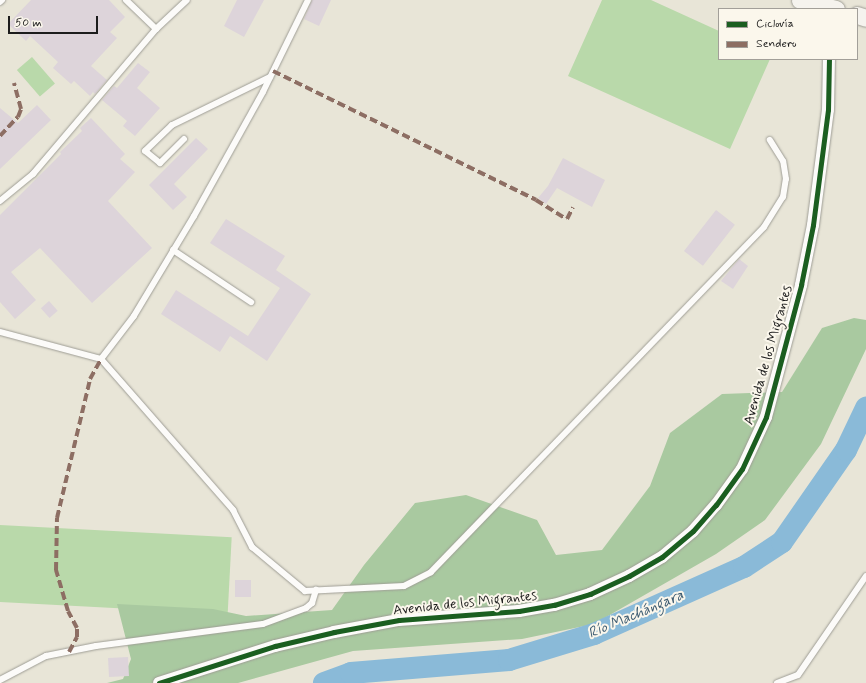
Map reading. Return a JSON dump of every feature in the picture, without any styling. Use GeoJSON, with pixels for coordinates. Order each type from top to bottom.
{"type":"FeatureCollection","features":[{"type":"Feature","properties":{"kind":"street","name":"Avenida de los Migrantes"},"geometry":{"type":"LineString","coordinates":[[159,683],[275,646],[334,632],[399,620],[519,611],[554,605],[590,594],[629,576],[662,557],[693,531],[716,505],[742,469],[766,417],[801,285],[813,226],[828,110],[829,60]]}},
{"type":"Feature","properties":{"kind":"lane"},"geometry":{"type":"LineString","coordinates":[[126,0],[156,29]]}},
{"type":"Feature","properties":{"kind":"lane"},"geometry":{"type":"LineString","coordinates":[[0,201],[33,174],[156,29],[187,0]]}},
{"type":"Feature","properties":{"kind":"lane"},"geometry":{"type":"LineString","coordinates":[[101,359],[134,316],[173,250],[270,77],[308,0]]}},
{"type":"Feature","properties":{"kind":"lane"},"geometry":{"type":"LineString","coordinates":[[184,139],[160,163],[145,151],[172,125],[270,77]]}},
{"type":"Feature","properties":{"kind":"lane"},"geometry":{"type":"LineString","coordinates":[[0,332],[101,359],[233,510],[252,547],[305,591],[404,586],[431,572],[764,227],[783,197],[786,179],[783,161],[770,140]]}},
{"type":"Feature","properties":{"kind":"lane"},"geometry":{"type":"LineString","coordinates":[[173,250],[251,302]]}},
{"type":"Feature","properties":{"kind":"lane"},"geometry":{"type":"LineString","coordinates":[[778,683],[798,675],[866,576]]}},
{"type":"Feature","properties":{"kind":"lane"},"geometry":{"type":"LineString","coordinates":[[0,680],[54,655],[96,646],[263,624],[306,608],[312,603],[316,590]]}},
{"type":"Feature","properties":{"kind":"green space"},"geometry":{"type":"Polygon","coordinates":[[[602,0],[651,0],[718,31],[718,60],[770,60],[730,149],[568,76],[602,0]]]}},
{"type":"Feature","properties":{"kind":"green space"},"geometry":{"type":"Polygon","coordinates":[[[32,57],[55,83],[40,97],[17,70],[32,57]]]}},
{"type":"Feature","properties":{"kind":"green space"},"geometry":{"type":"Polygon","coordinates":[[[854,318],[866,320],[866,349],[821,444],[765,520],[716,554],[594,624],[522,639],[353,651],[238,683],[107,683],[123,679],[131,659],[117,604],[213,609],[246,616],[332,610],[364,565],[415,503],[466,495],[537,520],[556,555],[602,550],[650,486],[670,433],[722,394],[782,392],[822,328],[854,318]]]}},
{"type":"Feature","properties":{"kind":"green space"},"geometry":{"type":"Polygon","coordinates":[[[0,525],[232,537],[228,614],[0,602],[0,525]]]}},
{"type":"Feature","properties":{"kind":"building"},"geometry":{"type":"Polygon","coordinates":[[[31,0],[109,0],[125,17],[110,32],[117,38],[91,66],[107,80],[95,94],[93,92],[90,96],[74,81],[71,84],[53,68],[58,62],[30,36],[26,41],[8,24],[31,0]]]}},
{"type":"Feature","properties":{"kind":"building"},"geometry":{"type":"Polygon","coordinates":[[[237,0],[264,0],[244,37],[224,26],[237,0]]]}},
{"type":"Feature","properties":{"kind":"building"},"geometry":{"type":"Polygon","coordinates":[[[312,0],[331,0],[319,26],[304,19],[312,0]]]}},
{"type":"Feature","properties":{"kind":"building"},"geometry":{"type":"Polygon","coordinates":[[[138,63],[150,72],[137,88],[160,108],[135,136],[123,126],[127,121],[102,100],[114,86],[117,88],[138,63]]]}},
{"type":"Feature","properties":{"kind":"building"},"geometry":{"type":"Polygon","coordinates":[[[37,105],[51,120],[0,169],[0,108],[18,123],[37,105]]]}},
{"type":"Feature","properties":{"kind":"building"},"geometry":{"type":"Polygon","coordinates":[[[91,118],[125,154],[120,159],[135,172],[108,201],[152,248],[92,303],[40,248],[11,272],[36,300],[15,319],[0,302],[0,215],[61,154],[60,152],[82,131],[80,128],[91,118]]]}},
{"type":"Feature","properties":{"kind":"building"},"geometry":{"type":"Polygon","coordinates":[[[196,138],[208,149],[174,184],[187,197],[173,210],[149,185],[196,138]]]}},
{"type":"Feature","properties":{"kind":"building"},"geometry":{"type":"Polygon","coordinates":[[[563,158],[605,180],[592,207],[557,188],[546,204],[538,198],[548,186],[563,158]]]}},
{"type":"Feature","properties":{"kind":"building"},"geometry":{"type":"Polygon","coordinates":[[[716,210],[735,225],[703,266],[684,251],[716,210]]]}},
{"type":"Feature","properties":{"kind":"building"},"geometry":{"type":"Polygon","coordinates":[[[226,219],[285,256],[276,270],[311,294],[267,361],[230,336],[220,352],[161,314],[176,290],[248,336],[280,288],[210,243],[226,219]]]}},
{"type":"Feature","properties":{"kind":"building"},"geometry":{"type":"Polygon","coordinates":[[[739,259],[748,266],[733,289],[721,281],[739,259]]]}},
{"type":"Feature","properties":{"kind":"building"},"geometry":{"type":"Polygon","coordinates":[[[49,301],[58,311],[50,318],[41,308],[49,301]]]}},
{"type":"Feature","properties":{"kind":"building"},"geometry":{"type":"Polygon","coordinates":[[[235,580],[251,580],[251,597],[235,597],[235,580]]]}},
{"type":"Feature","properties":{"kind":"building"},"geometry":{"type":"Polygon","coordinates":[[[128,657],[129,676],[109,677],[108,658],[128,657]]]}},
{"type":"Feature","properties":{"kind":"waterway","name":"Río Machángara"},"geometry":{"type":"LineString","coordinates":[[324,683],[351,673],[509,660],[594,634],[744,567],[782,542],[846,450],[866,408]]}},
{"type":"Feature","properties":{"kind":"marked path"},"geometry":{"type":"LineString","coordinates":[[273,71],[536,200],[567,219],[573,207]]}},
{"type":"Feature","properties":{"kind":"marked path"},"geometry":{"type":"LineString","coordinates":[[0,136],[18,117],[21,109],[14,83]]}},
{"type":"Feature","properties":{"kind":"marked path"},"geometry":{"type":"LineString","coordinates":[[69,652],[77,637],[77,628],[68,611],[56,570],[57,518],[90,379],[101,359]]}},
{"type":"Feature","properties":{"kind":"cycle path"},"geometry":{"type":"LineString","coordinates":[[159,683],[275,646],[334,632],[399,620],[519,611],[554,605],[590,594],[629,576],[662,557],[693,531],[716,505],[742,469],[766,417],[801,285],[813,225],[828,110],[829,60]]}}]}
